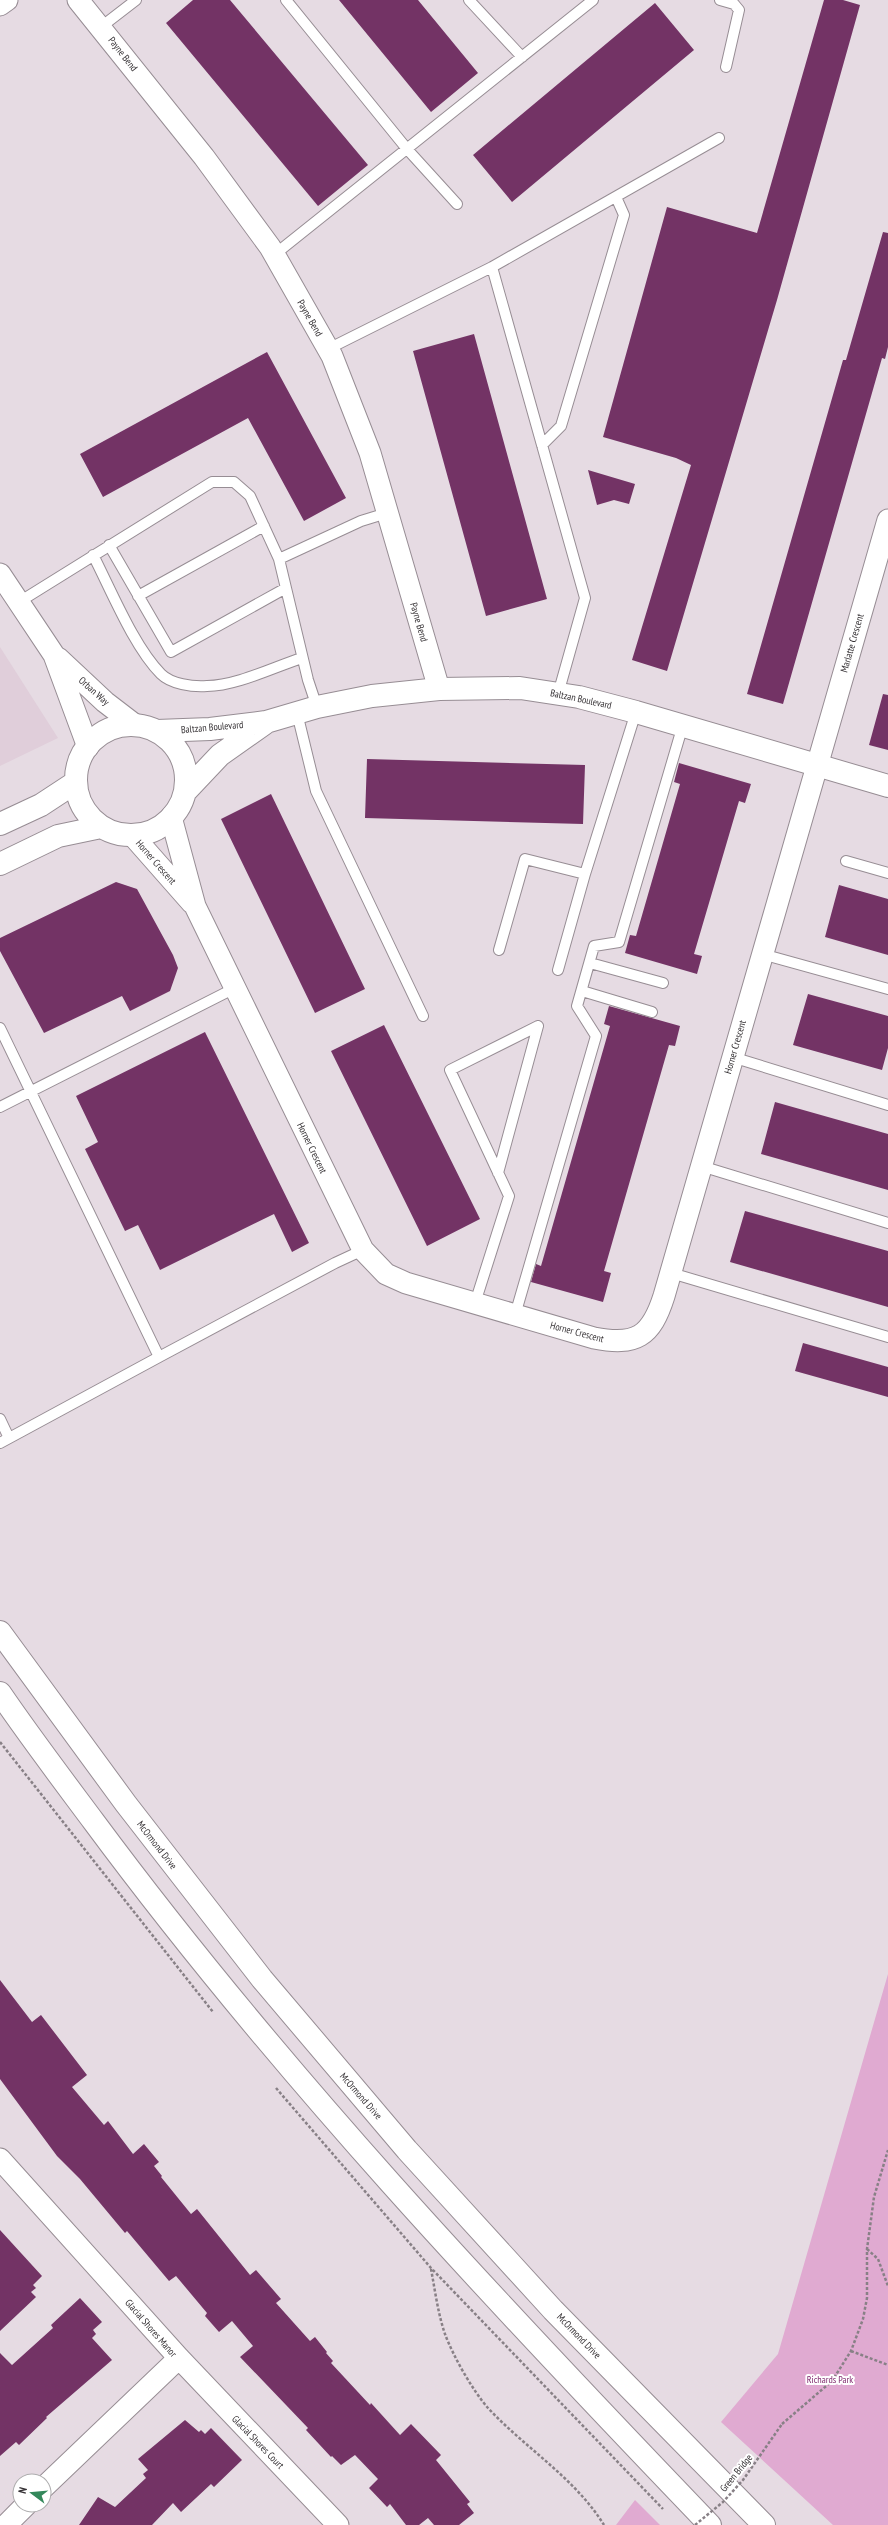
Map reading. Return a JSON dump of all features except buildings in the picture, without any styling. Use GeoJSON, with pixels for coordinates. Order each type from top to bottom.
{"type":"FeatureCollection","features":[{"type":"Feature","properties":{"kind":"main road","name":"Baltzan Boulevard"},"geometry":{"type":"LineString","coordinates":[[157,731],[210,729],[266,722],[307,710],[372,696],[439,689],[520,688],[580,697],[683,725],[817,767],[888,786]]}},
{"type":"Feature","properties":{"kind":"main road","name":"Baltzan Boulevard"},"geometry":{"type":"LineString","coordinates":[[186,792],[220,755],[266,722]]}},
{"type":"Feature","properties":{"kind":"main road"},"geometry":{"type":"LineString","coordinates":[[135,725],[157,731],[172,742],[182,756],[187,774],[186,792],[179,809],[150,833],[133,836],[117,834],[101,827],[88,815],[79,800],[76,782],[80,760],[93,741],[112,728],[135,725]]}},
{"type":"Feature","properties":{"kind":"main road"},"geometry":{"type":"LineString","coordinates":[[0,824],[41,805],[76,782]]}},
{"type":"Feature","properties":{"kind":"main road"},"geometry":{"type":"LineString","coordinates":[[0,864],[58,836],[101,827]]}},
{"type":"Feature","properties":{"kind":"main road","name":"McOrmond Drive"},"geometry":{"type":"LineString","coordinates":[[0,1632],[126,1804],[267,1986],[407,2150],[553,2310],[764,2525]]}},
{"type":"Feature","properties":{"kind":"main road"},"geometry":{"type":"LineString","coordinates":[[0,1693],[150,1896],[231,1998],[363,2154],[545,2353],[710,2525]]}},
{"type":"Feature","properties":{"kind":"street"},"geometry":{"type":"LineString","coordinates":[[0,5],[7,0]]}},
{"type":"Feature","properties":{"kind":"street","name":"Payne Bend"},"geometry":{"type":"LineString","coordinates":[[78,0],[204,157],[274,255],[328,349],[370,453],[439,689]]}},
{"type":"Feature","properties":{"kind":"street","name":"Marlatte Crescent"},"geometry":{"type":"LineString","coordinates":[[817,767],[888,520]]}},
{"type":"Feature","properties":{"kind":"street","name":"Orban Way"},"geometry":{"type":"LineString","coordinates":[[0,574],[54,655],[88,747]]}},
{"type":"Feature","properties":{"kind":"street","name":"Orban Way"},"geometry":{"type":"LineString","coordinates":[[54,655],[105,702],[135,725]]}},
{"type":"Feature","properties":{"kind":"street","name":"Horner Crescent"},"geometry":{"type":"LineString","coordinates":[[171,817],[195,906],[363,1250],[386,1274],[406,1282],[594,1338],[618,1343],[644,1334],[658,1316],[817,767]]}},
{"type":"Feature","properties":{"kind":"street","name":"Horner Crescent"},"geometry":{"type":"LineString","coordinates":[[133,836],[195,906]]}},
{"type":"Feature","properties":{"kind":"street","name":"Glacial Shores Manor"},"geometry":{"type":"LineString","coordinates":[[0,2160],[179,2358],[52,2479]]}},
{"type":"Feature","properties":{"kind":"street","name":"Glacial Shores Court"},"geometry":{"type":"LineString","coordinates":[[179,2358],[338,2525]]}},
{"type":"Feature","properties":{"kind":"street"},"geometry":{"type":"LineString","coordinates":[[6,2525],[18,2513]]}},
{"type":"Feature","properties":{"kind":"lane"},"geometry":{"type":"LineString","coordinates":[[101,27],[136,0]]}},
{"type":"Feature","properties":{"kind":"lane"},"geometry":{"type":"LineString","coordinates":[[286,0],[407,148],[457,204]]}},
{"type":"Feature","properties":{"kind":"lane"},"geometry":{"type":"LineString","coordinates":[[469,0],[522,57]]}},
{"type":"Feature","properties":{"kind":"lane"},"geometry":{"type":"LineString","coordinates":[[274,255],[593,0]]}},
{"type":"Feature","properties":{"kind":"lane"},"geometry":{"type":"LineString","coordinates":[[720,0],[734,4],[739,10],[726,67]]}},
{"type":"Feature","properties":{"kind":"lane"},"geometry":{"type":"LineString","coordinates":[[328,349],[492,267],[719,138]]}},
{"type":"Feature","properties":{"kind":"lane"},"geometry":{"type":"LineString","coordinates":[[542,445],[561,426],[624,215],[616,197]]}},
{"type":"Feature","properties":{"kind":"lane"},"geometry":{"type":"LineString","coordinates":[[492,267],[585,598],[558,694]]}},
{"type":"Feature","properties":{"kind":"lane"},"geometry":{"type":"LineString","coordinates":[[19,602],[212,482],[234,482],[250,496],[279,559],[302,658],[316,791],[423,1016]]}},
{"type":"Feature","properties":{"kind":"lane"},"geometry":{"type":"LineString","coordinates":[[279,559],[361,521],[387,513]]}},
{"type":"Feature","properties":{"kind":"lane"},"geometry":{"type":"LineString","coordinates":[[138,596],[264,526]]}},
{"type":"Feature","properties":{"kind":"lane"},"geometry":{"type":"LineString","coordinates":[[109,545],[171,652],[286,588]]}},
{"type":"Feature","properties":{"kind":"lane"},"geometry":{"type":"LineString","coordinates":[[93,555],[139,644],[161,675],[179,684],[207,686],[226,684],[302,658]]}},
{"type":"Feature","properties":{"kind":"lane"},"geometry":{"type":"LineString","coordinates":[[558,970],[585,874],[636,712]]}},
{"type":"Feature","properties":{"kind":"lane"},"geometry":{"type":"LineString","coordinates":[[515,1315],[596,1036],[577,1006],[594,946],[619,942],[683,725]]}},
{"type":"Feature","properties":{"kind":"lane"},"geometry":{"type":"LineString","coordinates":[[499,950],[525,859],[585,874]]}},
{"type":"Feature","properties":{"kind":"lane"},"geometry":{"type":"LineString","coordinates":[[846,861],[888,873]]}},
{"type":"Feature","properties":{"kind":"lane"},"geometry":{"type":"LineString","coordinates":[[762,954],[888,989]]}},
{"type":"Feature","properties":{"kind":"lane"},"geometry":{"type":"LineString","coordinates":[[590,963],[663,983]]}},
{"type":"Feature","properties":{"kind":"lane"},"geometry":{"type":"LineString","coordinates":[[0,1107],[235,988]]}},
{"type":"Feature","properties":{"kind":"lane"},"geometry":{"type":"LineString","coordinates":[[582,991],[652,1012]]}},
{"type":"Feature","properties":{"kind":"lane"},"geometry":{"type":"LineString","coordinates":[[475,1303],[509,1196],[498,1173],[450,1070],[538,1026],[498,1173]]}},
{"type":"Feature","properties":{"kind":"lane"},"geometry":{"type":"LineString","coordinates":[[0,1028],[159,1357]]}},
{"type":"Feature","properties":{"kind":"lane"},"geometry":{"type":"LineString","coordinates":[[732,1057],[888,1105]]}},
{"type":"Feature","properties":{"kind":"lane"},"geometry":{"type":"LineString","coordinates":[[701,1166],[888,1223]]}},
{"type":"Feature","properties":{"kind":"lane"},"geometry":{"type":"LineString","coordinates":[[0,1419],[4,1440],[335,1263],[363,1250]]}},
{"type":"Feature","properties":{"kind":"lane"},"geometry":{"type":"LineString","coordinates":[[671,1273],[888,1337]]}},
{"type":"Feature","properties":{"kind":"path","name":"Green Bridge"},"geometry":{"type":"LineString","coordinates":[[695,2525],[723,2502],[743,2480],[782,2424],[832,2381],[851,2351],[863,2319],[867,2298],[867,2249],[874,2196],[888,2150]]}},
{"type":"Feature","properties":{"kind":"path"},"geometry":{"type":"LineString","coordinates":[[867,2249],[878,2259],[888,2286]]}},
{"type":"Feature","properties":{"kind":"path"},"geometry":{"type":"LineString","coordinates":[[431,2268],[445,2334],[466,2374],[487,2407],[560,2474],[594,2510],[604,2525]]}},
{"type":"Feature","properties":{"kind":"path"},"geometry":{"type":"LineString","coordinates":[[851,2351],[888,2366]]}},
{"type":"Feature","properties":{"kind":"shaded area"},"geometry":{"type":"Polygon","coordinates":[[[0,647],[58,738],[0,766],[0,647]]]}},
{"type":"Feature","properties":{"kind":"green space","name":"Richards Park"},"geometry":{"type":"Polygon","coordinates":[[[888,1974],[888,2525],[833,2525],[721,2422],[778,2354],[888,1974]]]}},
{"type":"Feature","properties":{"kind":"green space"},"geometry":{"type":"Polygon","coordinates":[[[635,2500],[660,2525],[616,2525],[635,2500]]]}}]}
